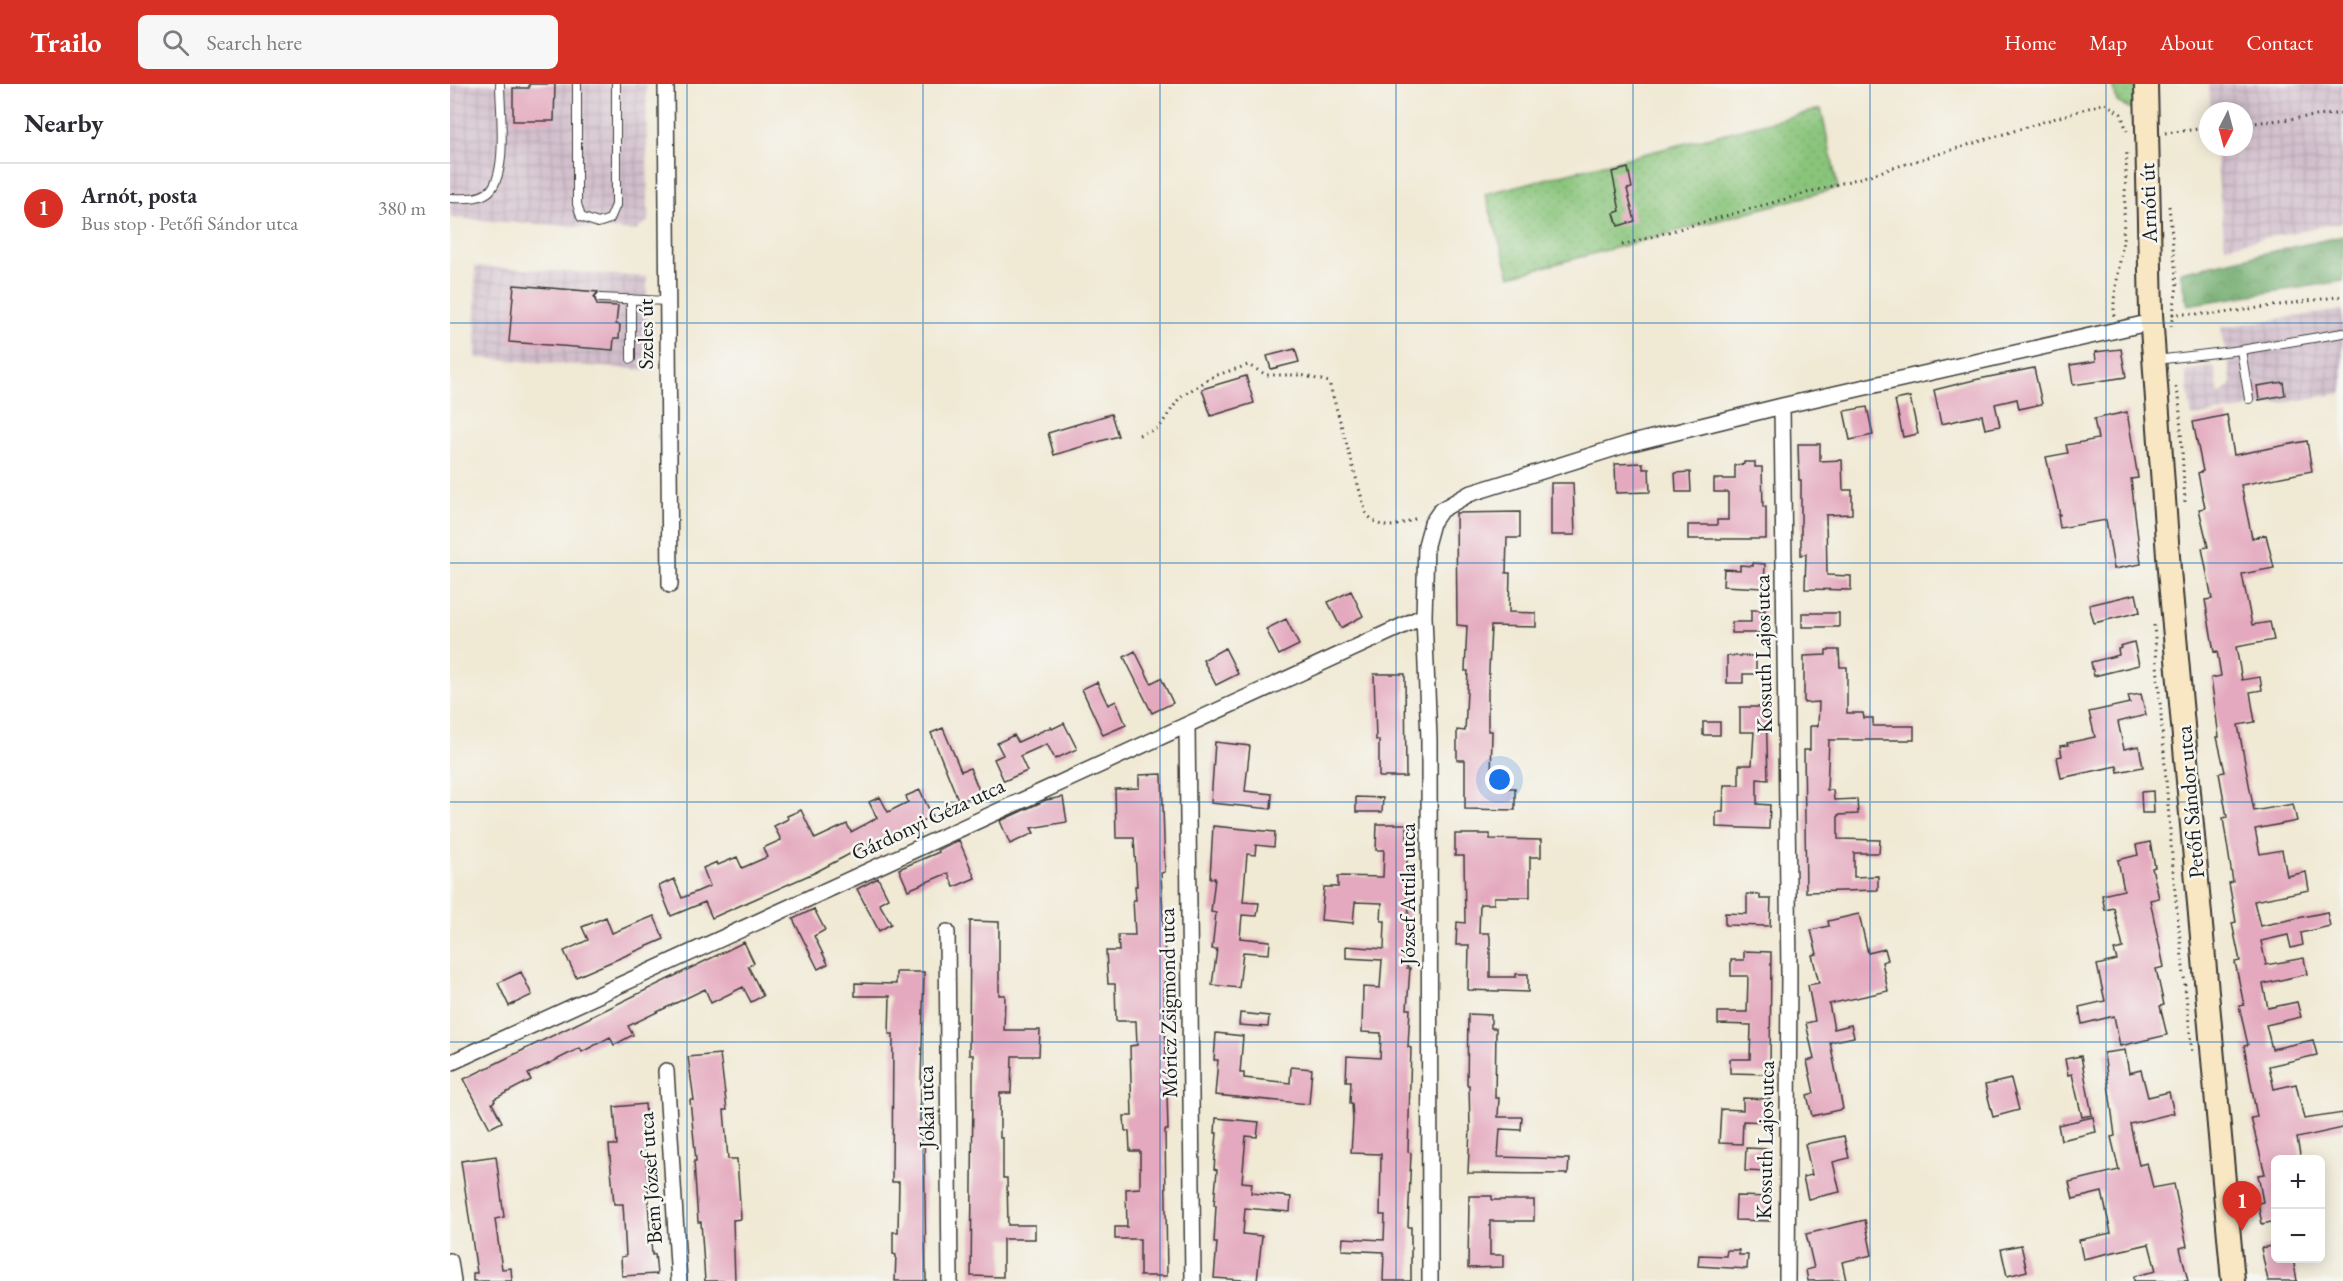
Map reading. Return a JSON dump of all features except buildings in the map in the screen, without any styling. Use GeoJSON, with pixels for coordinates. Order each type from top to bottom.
{"type":"FeatureCollection","features":[{"type":"Feature","properties":{"kind":"main road","name":"Arnóti út"},"geometry":{"type":"LineString","coordinates":[[2146,84],[2151,318]]}},
{"type":"Feature","properties":{"kind":"main road","name":"Petőfi Sándor utca"},"geometry":{"type":"LineString","coordinates":[[2151,318],[2169,570],[2233,1281]]}},
{"type":"Feature","properties":{"kind":"street","name":"Szeles út"},"geometry":{"type":"LineString","coordinates":[[666,84],[670,585]]}},
{"type":"Feature","properties":{"kind":"street"},"geometry":{"type":"LineString","coordinates":[[1440,510],[1469,494],[1607,450],[1782,406],[2119,329],[2151,318]]}},
{"type":"Feature","properties":{"kind":"street","name":"Kossuth Lajos utca"},"geometry":{"type":"LineString","coordinates":[[1782,406],[1789,972],[1787,1281]]}},
{"type":"Feature","properties":{"kind":"street","name":"József Attila utca"},"geometry":{"type":"LineString","coordinates":[[1430,1281],[1429,739],[1424,616],[1426,545],[1432,523],[1440,510]]}},
{"type":"Feature","properties":{"kind":"street","name":"Gárdonyi Géza utca"},"geometry":{"type":"LineString","coordinates":[[450,1063],[1424,616]]}},
{"type":"Feature","properties":{"kind":"street","name":"Móricz Zsigmond utca"},"geometry":{"type":"LineString","coordinates":[[1187,725],[1193,1281]]}},
{"type":"Feature","properties":{"kind":"street","name":"Jókai utca"},"geometry":{"type":"LineString","coordinates":[[946,932],[950,1281]]}},
{"type":"Feature","properties":{"kind":"street","name":"Bem József utca"},"geometry":{"type":"LineString","coordinates":[[666,1071],[679,1281]]}},
{"type":"Feature","properties":{"kind":"street"},"geometry":{"type":"LineString","coordinates":[[450,1261],[453,1281]]}},
{"type":"Feature","properties":{"kind":"lane"},"geometry":{"type":"LineString","coordinates":[[450,198],[473,198],[485,194],[498,178],[501,162],[500,84]]}},
{"type":"Feature","properties":{"kind":"lane"},"geometry":{"type":"LineString","coordinates":[[577,84],[578,204],[581,217],[598,223],[613,216],[616,205],[616,84]]}},
{"type":"Feature","properties":{"kind":"lane"},"geometry":{"type":"LineString","coordinates":[[600,298],[667,301]]}},
{"type":"Feature","properties":{"kind":"lane"},"geometry":{"type":"LineString","coordinates":[[631,300],[631,359]]}},
{"type":"Feature","properties":{"kind":"lane"},"geometry":{"type":"LineString","coordinates":[[2155,360],[2241,350],[2343,333]]}},
{"type":"Feature","properties":{"kind":"lane"},"geometry":{"type":"LineString","coordinates":[[2241,350],[2249,399]]}},
{"type":"Feature","properties":{"kind":"path"},"geometry":{"type":"LineString","coordinates":[[1622,245],[1860,178],[2105,103],[2121,114],[2128,138],[2123,210],[2124,241],[2113,314],[2119,329]]}},
{"type":"Feature","properties":{"kind":"path"},"geometry":{"type":"LineString","coordinates":[[2253,123],[2343,113]]}},
{"type":"Feature","properties":{"kind":"path"},"geometry":{"type":"LineString","coordinates":[[2146,137],[2199,129]]}},
{"type":"Feature","properties":{"kind":"path"},"geometry":{"type":"LineString","coordinates":[[2151,318],[2216,314],[2343,296]]}},
{"type":"Feature","properties":{"kind":"path"},"geometry":{"type":"LineString","coordinates":[[1139,435],[1159,428],[1180,397],[1214,376],[1248,365],[1267,375],[1300,375],[1329,382],[1366,513],[1372,521],[1379,525],[1395,526],[1440,510]]}},
{"type":"Feature","properties":{"kind":"shaded area"},"geometry":{"type":"Polygon","coordinates":[[[450,84],[646,84],[648,221],[636,231],[450,218],[450,84]]]}},
{"type":"Feature","properties":{"kind":"shaded area"},"geometry":{"type":"Polygon","coordinates":[[[2209,84],[2343,84],[2343,222],[2225,246],[2216,156],[2253,156],[2253,102],[2210,102],[2209,84]]]}},
{"type":"Feature","properties":{"kind":"shaded area"},"geometry":{"type":"Polygon","coordinates":[[[475,266],[647,277],[646,370],[476,358],[475,266]]]}},
{"type":"Feature","properties":{"kind":"shaded area"},"geometry":{"type":"Polygon","coordinates":[[[2343,310],[2343,393],[2192,417],[2185,371],[2214,366],[2219,395],[2232,384],[2221,327],[2343,310]]]}},
{"type":"Feature","properties":{"kind":"green space"},"geometry":{"type":"Polygon","coordinates":[[[2113,84],[2136,84],[2136,112],[2117,102],[2113,84]]]}},
{"type":"Feature","properties":{"kind":"green space"},"geometry":{"type":"Polygon","coordinates":[[[1821,109],[1838,188],[1510,276],[1485,194],[1821,109]]]}},
{"type":"Feature","properties":{"kind":"green space"},"geometry":{"type":"Polygon","coordinates":[[[2343,236],[2343,281],[2187,305],[2180,272],[2343,236]]]}},
{"type":"Feature","properties":{"kind":"place","name":"Arnót, posta"},"geometry":{"type":"Point","coordinates":[2242,1231]}}]}
